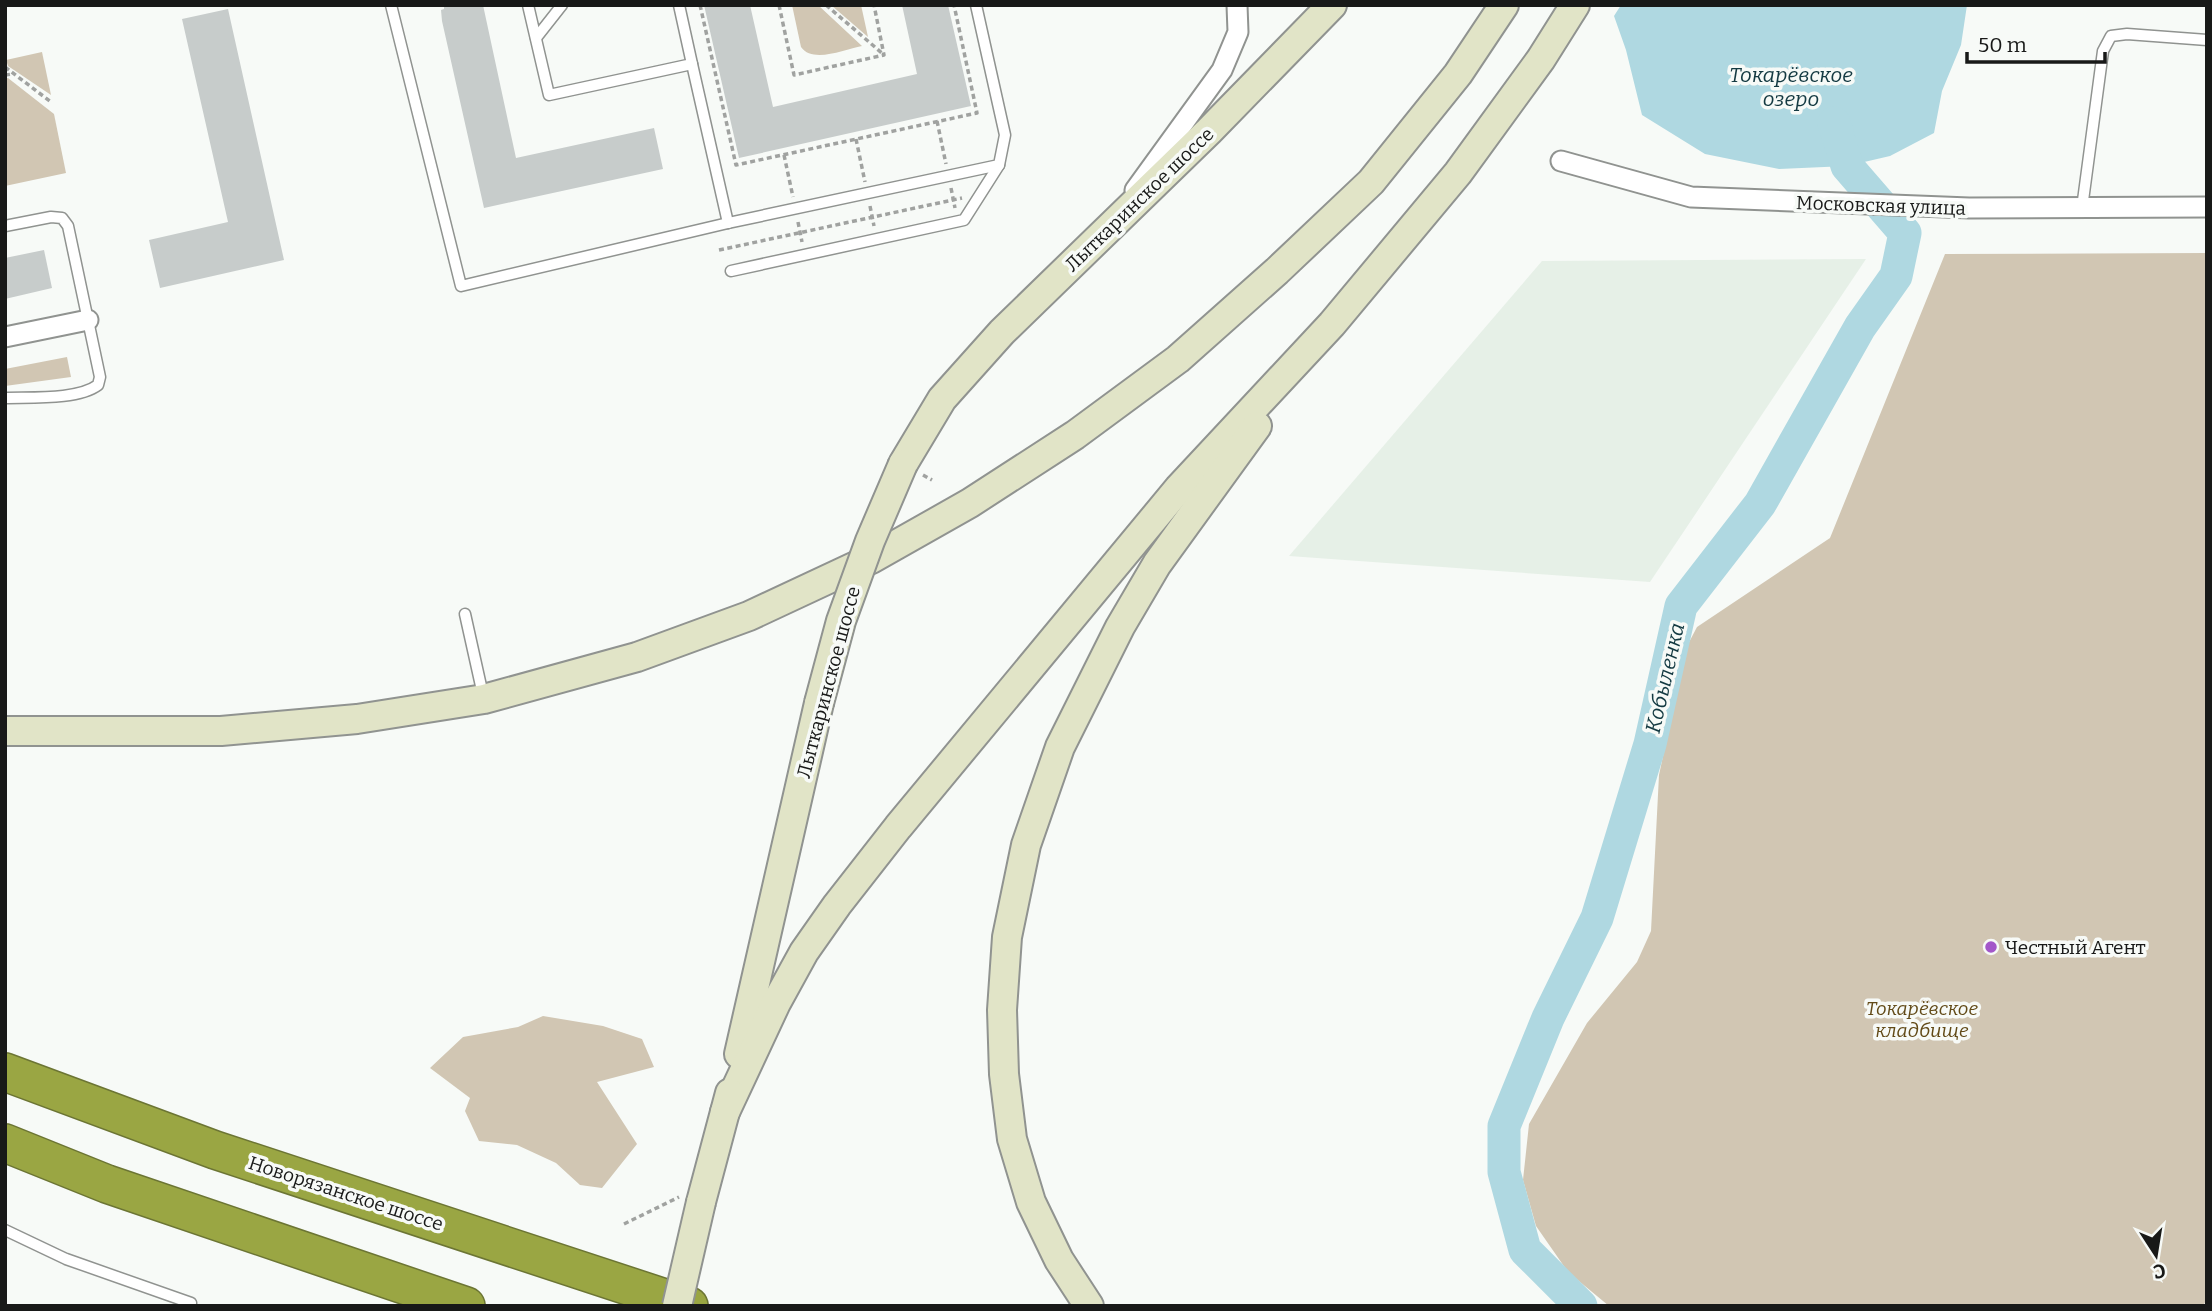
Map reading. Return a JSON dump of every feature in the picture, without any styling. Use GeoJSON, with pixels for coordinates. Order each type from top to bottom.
{"type":"FeatureCollection","features":[{"type":"Feature","properties":{"kind":"highway","name":"Новорязанское шоссе"},"geometry":{"type":"LineString","coordinates":[[5,1072],[215,1150],[689,1306]]}},
{"type":"Feature","properties":{"kind":"highway"},"geometry":{"type":"LineString","coordinates":[[5,1143],[107,1184],[466,1306]]}},
{"type":"Feature","properties":{"kind":"main road","name":"Лыткаринское шоссе"},"geometry":{"type":"LineString","coordinates":[[677,1306],[725,1112],[819,703],[845,609],[903,464],[942,399],[1002,332],[1209,131],[1332,5]]}},
{"type":"Feature","properties":{"kind":"main road"},"geometry":{"type":"LineString","coordinates":[[5,731],[221,731],[357,719],[484,699],[637,657],[749,616],[871,559],[970,503],[1075,435],[1178,359],[1277,271],[1370,182],[1458,74],[1504,5]]}},
{"type":"Feature","properties":{"kind":"main road","name":"Лыткаринское шоссе"},"geometry":{"type":"LineString","coordinates":[[725,1112],[776,1003],[804,952],[837,905],[898,827],[1179,488],[1332,324],[1458,173],[1541,59],[1576,5]]}},
{"type":"Feature","properties":{"kind":"main road","name":"Лыткаринское шоссе"},"geometry":{"type":"LineString","coordinates":[[1089,1306],[1059,1260],[1031,1202],[1012,1139],[1004,1074],[1002,1010],[1007,937],[1026,845],[1060,747],[1119,627],[1157,564],[1332,324]]}},
{"type":"Feature","properties":{"kind":"street"},"geometry":{"type":"LineString","coordinates":[[1111,226],[1222,70],[1238,32],[1237,5]]}},
{"type":"Feature","properties":{"kind":"street","name":"Московская улица"},"geometry":{"type":"LineString","coordinates":[[1561,161],[1690,197],[1969,208],[2207,207]]}},
{"type":"Feature","properties":{"kind":"street"},"geometry":{"type":"LineString","coordinates":[[5,337],[88,320]]}},
{"type":"Feature","properties":{"kind":"lane"},"geometry":{"type":"LineString","coordinates":[[391,5],[461,286],[728,223],[999,165]]}},
{"type":"Feature","properties":{"kind":"lane"},"geometry":{"type":"LineString","coordinates":[[528,5],[550,95],[691,64]]}},
{"type":"Feature","properties":{"kind":"lane"},"geometry":{"type":"LineString","coordinates":[[536,38],[562,5]]}},
{"type":"Feature","properties":{"kind":"lane"},"geometry":{"type":"LineString","coordinates":[[679,5],[728,223]]}},
{"type":"Feature","properties":{"kind":"lane"},"geometry":{"type":"LineString","coordinates":[[731,271],[964,220],[999,165],[1005,135],[976,5]]}},
{"type":"Feature","properties":{"kind":"lane"},"geometry":{"type":"LineString","coordinates":[[2082,208],[2103,51],[2111,36],[2127,34],[2207,40]]}},
{"type":"Feature","properties":{"kind":"lane"},"geometry":{"type":"LineString","coordinates":[[5,226],[51,216],[62,218],[68,226],[100,377],[99,385],[92,390],[71,395],[5,398]]}},
{"type":"Feature","properties":{"kind":"lane"},"geometry":{"type":"LineString","coordinates":[[465,614],[484,699]]}},
{"type":"Feature","properties":{"kind":"lane"},"geometry":{"type":"LineString","coordinates":[[5,1230],[66,1259],[191,1303]]}},
{"type":"Feature","properties":{"kind":"path"},"geometry":{"type":"LineString","coordinates":[[700,5],[736,165],[977,113],[954,5]]}},
{"type":"Feature","properties":{"kind":"path"},"geometry":{"type":"LineString","coordinates":[[779,5],[794,75],[884,55]]}},
{"type":"Feature","properties":{"kind":"path"},"geometry":{"type":"LineString","coordinates":[[826,5],[884,55]]}},
{"type":"Feature","properties":{"kind":"path"},"geometry":{"type":"LineString","coordinates":[[874,5],[884,55]]}},
{"type":"Feature","properties":{"kind":"path"},"geometry":{"type":"LineString","coordinates":[[5,67],[51,102]]}},
{"type":"Feature","properties":{"kind":"path"},"geometry":{"type":"LineString","coordinates":[[5,75],[13,74]]}},
{"type":"Feature","properties":{"kind":"path"},"geometry":{"type":"LineString","coordinates":[[719,250],[981,194]]}},
{"type":"Feature","properties":{"kind":"path"},"geometry":{"type":"LineString","coordinates":[[624,1224],[678,1197],[701,1202]]}},
{"type":"Feature","properties":{"kind":"shaded area"},"geometry":{"type":"Polygon","coordinates":[[[1866,259],[1650,582],[1289,556],[1542,261],[1866,259]]]}},
{"type":"Feature","properties":{"kind":"green space"},"geometry":{"type":"Polygon","coordinates":[[[792,5],[818,5],[862,46],[821,55],[806,52],[801,47],[792,5]]]}},
{"type":"Feature","properties":{"kind":"green space"},"geometry":{"type":"Polygon","coordinates":[[[831,5],[861,5],[868,37],[831,5]]]}},
{"type":"Feature","properties":{"kind":"green space"},"geometry":{"type":"Polygon","coordinates":[[[42,52],[51,95],[8,66],[6,60],[42,52]]]}},
{"type":"Feature","properties":{"kind":"green space"},"geometry":{"type":"Polygon","coordinates":[[[8,78],[54,114],[66,173],[5,186],[5,79],[8,78]]]}},
{"type":"Feature","properties":{"kind":"green space","name":"Токарёвское кладбище"},"geometry":{"type":"Polygon","coordinates":[[[2207,253],[2207,1299],[2203,1306],[1609,1306],[1568,1272],[1536,1226],[1523,1180],[1529,1124],[1587,1023],[1637,962],[1651,931],[1659,775],[1686,648],[1697,627],[1830,538],[1945,254],[2207,253]]]}},
{"type":"Feature","properties":{"kind":"green space"},"geometry":{"type":"Polygon","coordinates":[[[67,357],[71,377],[5,386],[5,369],[67,357]]]}},
{"type":"Feature","properties":{"kind":"green space"},"geometry":{"type":"Polygon","coordinates":[[[543,1016],[603,1026],[642,1039],[654,1067],[597,1082],[637,1144],[602,1188],[580,1185],[556,1163],[517,1145],[479,1141],[465,1111],[470,1098],[430,1068],[463,1037],[518,1027],[543,1016]]]}},
{"type":"Feature","properties":{"kind":"water","name":"Токарёвское озеро"},"geometry":{"type":"Polygon","coordinates":[[[1621,5],[1967,5],[1961,45],[1942,91],[1934,133],[1890,156],[1847,166],[1779,169],[1705,154],[1642,115],[1626,50],[1614,16],[1621,5]]]}},
{"type":"Feature","properties":{"kind":"building"},"geometry":{"type":"Polygon","coordinates":[[[444,5],[483,5],[516,158],[654,128],[663,169],[484,208],[442,21],[441,10],[444,5]]]}},
{"type":"Feature","properties":{"kind":"building"},"geometry":{"type":"Polygon","coordinates":[[[704,5],[750,5],[773,107],[917,74],[902,5],[948,5],[971,106],[739,158],[704,5]]]}},
{"type":"Feature","properties":{"kind":"building"},"geometry":{"type":"Polygon","coordinates":[[[228,9],[284,260],[160,288],[149,240],[228,222],[182,19],[228,9]]]}},
{"type":"Feature","properties":{"kind":"building"},"geometry":{"type":"Polygon","coordinates":[[[44,250],[52,288],[5,299],[5,258],[44,250]]]}},
{"type":"Feature","properties":{"kind":"waterway","name":"Кобыленка"},"geometry":{"type":"LineString","coordinates":[[1581,1306],[1525,1250],[1504,1172],[1504,1126],[1548,1018],[1597,918],[1650,744],[1681,606],[1760,504],[1860,327],[1896,276],[1905,233],[1847,166],[1834,123]]}},
{"type":"Feature","properties":{"kind":"place","name":"Честный Агент"},"geometry":{"type":"Point","coordinates":[1991,947]}}]}
